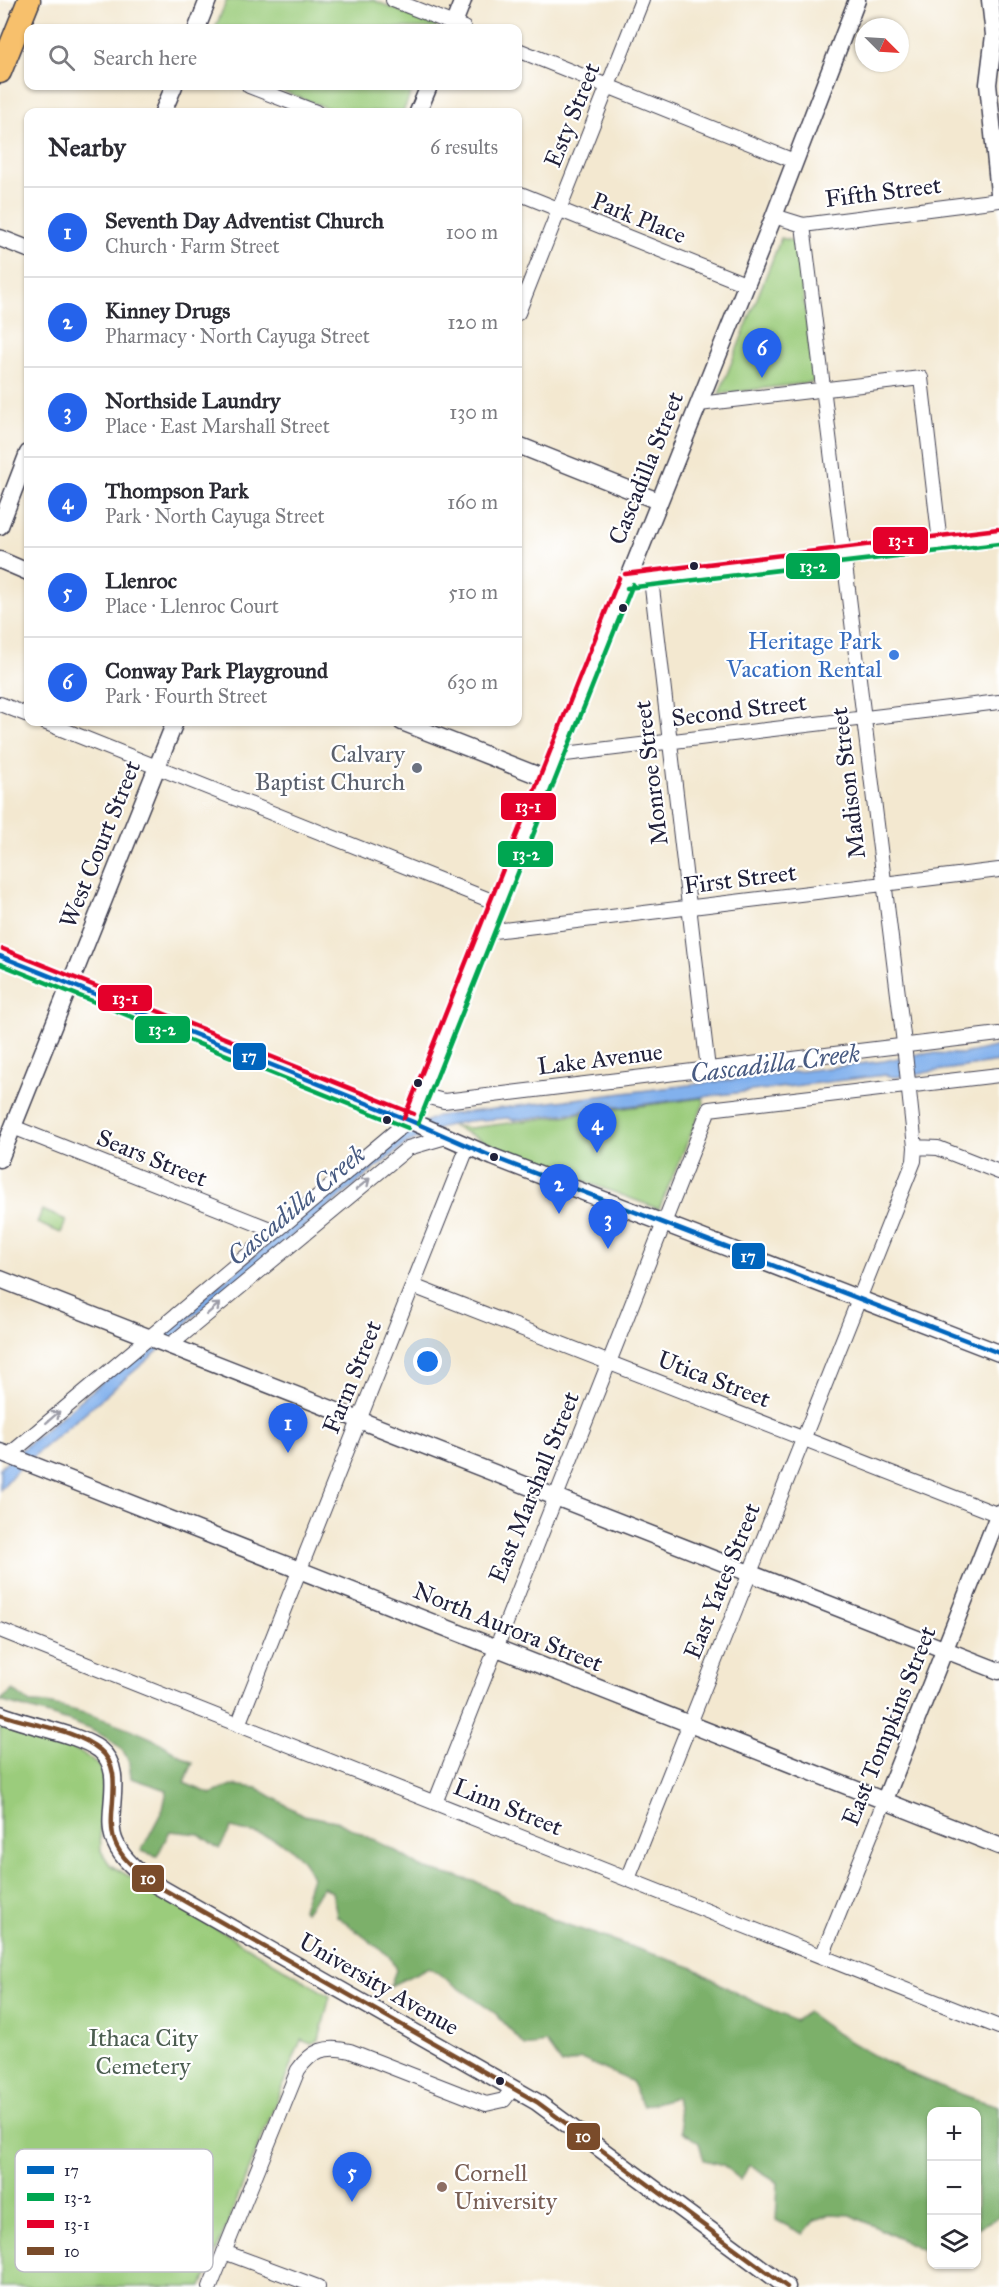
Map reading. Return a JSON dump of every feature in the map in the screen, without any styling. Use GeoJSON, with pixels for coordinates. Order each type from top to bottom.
{"type":"FeatureCollection","features":[{"type":"Feature","properties":{"kind":"highway"},"geometry":{"type":"LineString","coordinates":[[0,72],[28,0]]}},
{"type":"Feature","properties":{"kind":"street"},"geometry":{"type":"LineString","coordinates":[[199,24],[208,0]]}},
{"type":"Feature","properties":{"kind":"street"},"geometry":{"type":"LineString","coordinates":[[393,0],[449,24]]}},
{"type":"Feature","properties":{"kind":"street"},"geometry":{"type":"LineString","coordinates":[[457,24],[463,0]]}},
{"type":"Feature","properties":{"kind":"street","name":"Esty Street"},"geometry":{"type":"LineString","coordinates":[[522,303],[642,0]]}},
{"type":"Feature","properties":{"kind":"street","name":"Cascadilla Street"},"geometry":{"type":"LineString","coordinates":[[411,1121],[774,216],[857,0]]}},
{"type":"Feature","properties":{"kind":"street"},"geometry":{"type":"LineString","coordinates":[[990,0],[997,32],[988,84],[999,193]]}},
{"type":"Feature","properties":{"kind":"street"},"geometry":{"type":"LineString","coordinates":[[522,52],[794,161]]}},
{"type":"Feature","properties":{"kind":"street"},"geometry":{"type":"LineString","coordinates":[[165,108],[172,90]]}},
{"type":"Feature","properties":{"kind":"street"},"geometry":{"type":"LineString","coordinates":[[259,90],[306,108]]}},
{"type":"Feature","properties":{"kind":"street"},"geometry":{"type":"LineString","coordinates":[[420,108],[427,90]]}},
{"type":"Feature","properties":{"kind":"street","name":"Park Place"},"geometry":{"type":"LineString","coordinates":[[522,195],[745,284]]}},
{"type":"Feature","properties":{"kind":"street","name":"Fifth Street"},"geometry":{"type":"LineString","coordinates":[[774,216],[803,225],[999,200]]}},
{"type":"Feature","properties":{"kind":"street","name":"Madison Street"},"geometry":{"type":"LineString","coordinates":[[803,225],[915,1147]]}},
{"type":"Feature","properties":{"kind":"street"},"geometry":{"type":"LineString","coordinates":[[0,238],[24,247]]}},
{"type":"Feature","properties":{"kind":"street"},"geometry":{"type":"LineString","coordinates":[[699,404],[921,378],[940,543]]}},
{"type":"Feature","properties":{"kind":"street"},"geometry":{"type":"LineString","coordinates":[[522,447],[658,501]]}},
{"type":"Feature","properties":{"kind":"street"},"geometry":{"type":"LineString","coordinates":[[0,526],[24,463]]}},
{"type":"Feature","properties":{"kind":"street"},"geometry":{"type":"LineString","coordinates":[[626,581],[999,536]]}},
{"type":"Feature","properties":{"kind":"street"},"geometry":{"type":"LineString","coordinates":[[0,560],[24,570]]}},
{"type":"Feature","properties":{"kind":"street","name":"Monroe Street"},"geometry":{"type":"LineString","coordinates":[[651,579],[708,1069]]}},
{"type":"Feature","properties":{"kind":"street","name":"Second Street"},"geometry":{"type":"LineString","coordinates":[[556,755],[999,702]]}},
{"type":"Feature","properties":{"kind":"street"},"geometry":{"type":"LineString","coordinates":[[0,704],[24,713]]}},
{"type":"Feature","properties":{"kind":"street"},"geometry":{"type":"LineString","coordinates":[[54,726],[497,903]]}},
{"type":"Feature","properties":{"kind":"street","name":"West Court Street"},"geometry":{"type":"LineString","coordinates":[[0,1159],[173,726]]}},
{"type":"Feature","properties":{"kind":"street"},"geometry":{"type":"LineString","coordinates":[[412,726],[547,779]]}},
{"type":"Feature","properties":{"kind":"street","name":"First Street"},"geometry":{"type":"LineString","coordinates":[[486,932],[999,870]]}},
{"type":"Feature","properties":{"kind":"street"},"geometry":{"type":"LineString","coordinates":[[0,956],[468,1146],[999,1353]]}},
{"type":"Feature","properties":{"kind":"street","name":"Lake Avenue"},"geometry":{"type":"LineString","coordinates":[[421,1095],[444,1101],[708,1069],[904,1050],[999,1034]]}},
{"type":"Feature","properties":{"kind":"street"},"geometry":{"type":"LineString","coordinates":[[908,1082],[999,1075]]}},
{"type":"Feature","properties":{"kind":"street","name":"East Marshall Street"},"geometry":{"type":"LineString","coordinates":[[435,1803],[709,1109],[908,1082]]}},
{"type":"Feature","properties":{"kind":"street"},"geometry":{"type":"LineString","coordinates":[[4,1454],[397,1130],[411,1121]]}},
{"type":"Feature","properties":{"kind":"street","name":"Sears Street"},"geometry":{"type":"LineString","coordinates":[[13,1126],[275,1231]]}},
{"type":"Feature","properties":{"kind":"street"},"geometry":{"type":"LineString","coordinates":[[169,1346],[408,1148],[446,1137]]}},
{"type":"Feature","properties":{"kind":"street","name":"Farm Street"},"geometry":{"type":"LineString","coordinates":[[238,1725],[468,1146]]}},
{"type":"Feature","properties":{"kind":"street"},"geometry":{"type":"LineString","coordinates":[[915,1147],[938,1148],[999,1172]]}},
{"type":"Feature","properties":{"kind":"street","name":"East Yates Street"},"geometry":{"type":"LineString","coordinates":[[628,1879],[914,1161],[915,1147]]}},
{"type":"Feature","properties":{"kind":"street"},"geometry":{"type":"LineString","coordinates":[[0,1279],[359,1422],[999,1671]]}},
{"type":"Feature","properties":{"kind":"street","name":"Utica Street"},"geometry":{"type":"LineString","coordinates":[[412,1286],[999,1514]]}},
{"type":"Feature","properties":{"kind":"street","name":"North Aurora Street"},"geometry":{"type":"LineString","coordinates":[[4,1454],[999,1846]]}},
{"type":"Feature","properties":{"kind":"street","name":"East Tompkins Street"},"geometry":{"type":"LineString","coordinates":[[822,1956],[999,1514]]}},
{"type":"Feature","properties":{"kind":"street","name":"Linn Street"},"geometry":{"type":"LineString","coordinates":[[0,1630],[999,2026]]}},
{"type":"Feature","properties":{"kind":"street","name":"University Avenue"},"geometry":{"type":"LineString","coordinates":[[0,1714],[86,1742],[102,1752],[112,1768],[111,1821],[114,1840],[125,1859],[156,1885],[513,2088],[560,2118],[788,2287]]}},
{"type":"Feature","properties":{"kind":"street"},"geometry":{"type":"LineString","coordinates":[[210,2287],[298,2070],[315,2052],[330,2048],[350,2051],[486,2103],[504,2100],[513,2088]]}},
{"type":"Feature","properties":{"kind":"street"},"geometry":{"type":"LineString","coordinates":[[224,2252],[318,2287]]}},
{"type":"Feature","properties":{"kind":"green space"},"geometry":{"type":"Polygon","coordinates":[[[227,0],[373,0],[432,24],[217,24],[227,0]]]}},
{"type":"Feature","properties":{"kind":"green space"},"geometry":{"type":"Polygon","coordinates":[[[280,90],[412,90],[405,108],[327,108],[280,90]]]}},
{"type":"Feature","properties":{"kind":"green space"},"geometry":{"type":"Polygon","coordinates":[[[781,238],[797,242],[814,382],[719,394],[781,238]]]}},
{"type":"Feature","properties":{"kind":"green space"},"geometry":{"type":"Polygon","coordinates":[[[703,1098],[704,1103],[659,1209],[514,1155],[452,1126],[470,1128],[703,1098]]]}},
{"type":"Feature","properties":{"kind":"green space"},"geometry":{"type":"Polygon","coordinates":[[[42,1210],[66,1220],[61,1233],[37,1223],[42,1210]]]}},
{"type":"Feature","properties":{"kind":"green space"},"geometry":{"type":"Polygon","coordinates":[[[13,1690],[30,1703],[42,1703],[92,1715],[141,1734],[193,1763],[184,1783],[211,1794],[232,1785],[257,1788],[303,1815],[336,1821],[394,1850],[422,1868],[477,1882],[553,1920],[694,1968],[734,1992],[795,2021],[807,2012],[850,2042],[898,2068],[949,2090],[999,2106],[999,2217],[981,2226],[981,2107],[927,2107],[927,2252],[851,2215],[830,2214],[815,2220],[803,2234],[776,2220],[778,2183],[749,2165],[741,2180],[723,2165],[704,2160],[699,2143],[682,2131],[676,2097],[643,2106],[631,2081],[581,2059],[562,2065],[546,2043],[525,2046],[496,2014],[429,1967],[390,1986],[396,1970],[389,1956],[337,1916],[332,1892],[323,1887],[305,1912],[302,1909],[312,1877],[305,1864],[289,1847],[268,1837],[231,1828],[219,1849],[199,1834],[170,1831],[157,1856],[141,1851],[163,1809],[167,1790],[131,1778],[128,1760],[121,1749],[108,1739],[72,1722],[0,1701],[13,1690]]]}},
{"type":"Feature","properties":{"kind":"green space","name":"Ithaca City Cemetery"},"geometry":{"type":"Polygon","coordinates":[[[0,1725],[81,1752],[100,1767],[105,1780],[100,1828],[101,1851],[110,1865],[330,1996],[319,2040],[311,2044],[301,2040],[213,2260],[213,2149],[15,2149],[15,2272],[208,2272],[202,2287],[0,2287],[0,1725]]]}},
{"type":"Feature","properties":{"kind":"water"},"geometry":{"type":"Polygon","coordinates":[[[999,1046],[999,1062],[895,1077],[885,1075],[513,1120],[509,1118],[467,1121],[445,1126],[407,1143],[190,1319],[184,1329],[17,1470],[0,1490],[0,1469],[3,1465],[399,1135],[437,1116],[884,1061],[923,1053],[963,1054],[999,1046]]]}},
{"type":"Feature","properties":{"kind":"transit line","name":"13-1"},"geometry":{"type":"LineString","coordinates":[[625,574],[998,529]]}},
{"type":"Feature","properties":{"kind":"transit line","name":"13-2"},"geometry":{"type":"LineString","coordinates":[[627,588],[999,544]]}},
{"type":"Feature","properties":{"kind":"transit line","name":"13-1"},"geometry":{"type":"LineString","coordinates":[[404,1118],[619,578]]}},
{"type":"Feature","properties":{"kind":"transit line","name":"13-2"},"geometry":{"type":"LineString","coordinates":[[418,1124],[633,584]]}},
{"type":"Feature","properties":{"kind":"transit line","name":"13-1"},"geometry":{"type":"LineString","coordinates":[[3,949],[414,1114]]}},
{"type":"Feature","properties":{"kind":"transit line","name":"17"},"geometry":{"type":"LineString","coordinates":[[0,956],[411,1121],[493,1157],[999,1353]]}},
{"type":"Feature","properties":{"kind":"transit line","name":"13-2"},"geometry":{"type":"LineString","coordinates":[[0,964],[408,1128]]}},
{"type":"Feature","properties":{"kind":"transit line","name":"10"},"geometry":{"type":"LineString","coordinates":[[0,1714],[65,1732],[100,1750],[108,1759],[114,1781],[112,1831],[115,1842],[127,1861],[156,1885],[537,2102],[787,2287]]}},
{"type":"Feature","properties":{"kind":"place","name":"Conway Park Playground"},"geometry":{"type":"Point","coordinates":[762,378]}},
{"type":"Feature","properties":{"kind":"place","name":"Heritage Park Vacation Rental"},"geometry":{"type":"Point","coordinates":[894,655]}},
{"type":"Feature","properties":{"kind":"place","name":"Calvary Baptist Church"},"geometry":{"type":"Point","coordinates":[417,768]}},
{"type":"Feature","properties":{"kind":"place","name":"Thompson Park"},"geometry":{"type":"Point","coordinates":[597,1153]}},
{"type":"Feature","properties":{"kind":"place","name":"Kinney Drugs"},"geometry":{"type":"Point","coordinates":[559,1214]}},
{"type":"Feature","properties":{"kind":"place","name":"Northside Laundry"},"geometry":{"type":"Point","coordinates":[608,1249]}},
{"type":"Feature","properties":{"kind":"place","name":"Seventh Day Adventist Church"},"geometry":{"type":"Point","coordinates":[288,1453]}},
{"type":"Feature","properties":{"kind":"place","name":"Cornell University"},"geometry":{"type":"Point","coordinates":[442,2187]}},
{"type":"Feature","properties":{"kind":"place","name":"Llenroc"},"geometry":{"type":"Point","coordinates":[352,2202]}},
{"type":"Feature","properties":{"kind":"water label","name":"Cascadilla Creek"},"geometry":{"type":"Point","coordinates":[775,1063]}},
{"type":"Feature","properties":{"kind":"water label","name":"Cascadilla Creek"},"geometry":{"type":"Point","coordinates":[296,1205]}}]}
